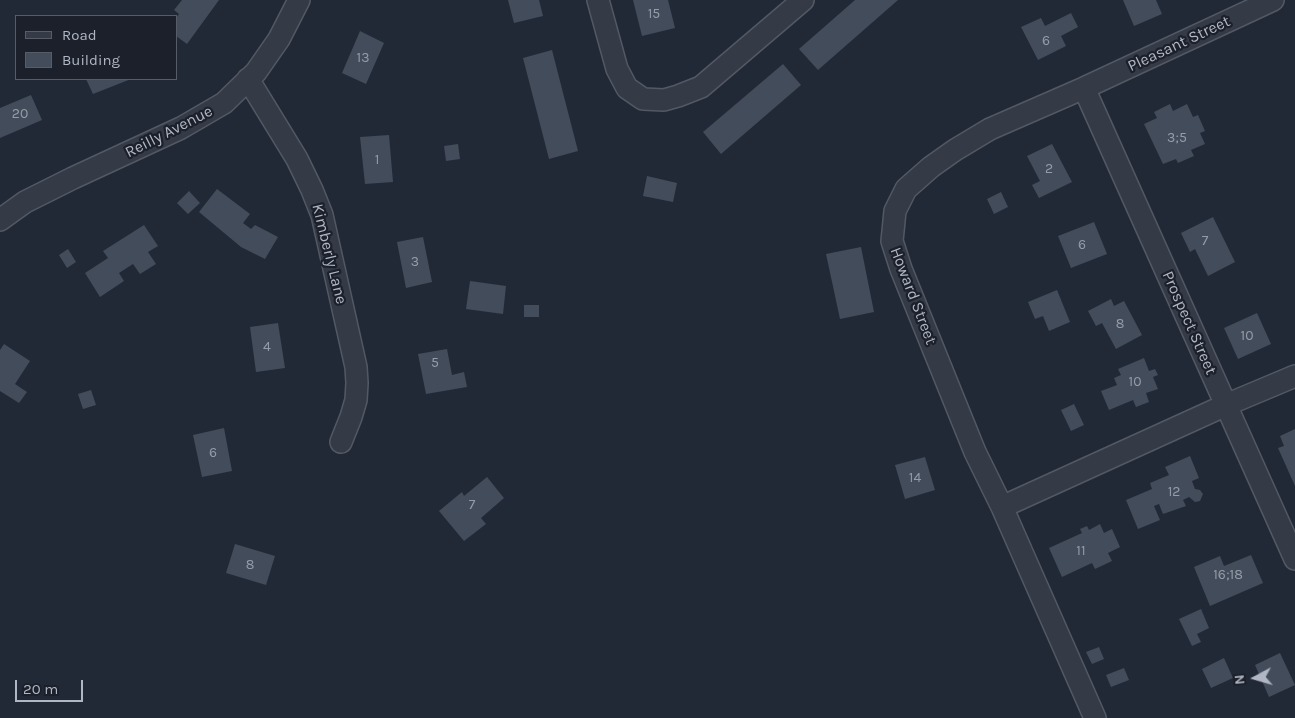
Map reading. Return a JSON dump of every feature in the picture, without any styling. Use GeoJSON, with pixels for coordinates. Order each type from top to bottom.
{"type":"FeatureCollection","features":[{"type":"Feature","properties":{"kind":"street","name":"Reilly Avenue"},"geometry":{"type":"LineString","coordinates":[[0,220],[25,202],[72,178],[181,128],[224,103],[256,72],[279,39],[299,0]]}},
{"type":"Feature","properties":{"kind":"street"},"geometry":{"type":"LineString","coordinates":[[598,0],[617,69],[627,88],[643,99],[664,100],[701,87],[803,0]]}},
{"type":"Feature","properties":{"kind":"street","name":"Pleasant Street"},"geometry":{"type":"LineString","coordinates":[[1084,88],[1273,0]]}},
{"type":"Feature","properties":{"kind":"street","name":"Kimberly Lane"},"geometry":{"type":"LineString","coordinates":[[248,79],[297,159],[322,216],[356,367],[356,400],[341,442]]}},
{"type":"Feature","properties":{"kind":"street","name":"Prospect Street"},"geometry":{"type":"LineString","coordinates":[[1084,88],[1295,559]]}},
{"type":"Feature","properties":{"kind":"street","name":"Howard Street"},"geometry":{"type":"LineString","coordinates":[[1084,88],[990,128],[931,167],[906,189],[895,211],[892,240],[901,269],[975,452],[1002,507],[1095,718]]}},
{"type":"Feature","properties":{"kind":"street"},"geometry":{"type":"LineString","coordinates":[[1002,507],[1226,405],[1295,376]]}},
{"type":"Feature","properties":{"kind":"building"},"geometry":{"type":"Polygon","coordinates":[[[182,0],[219,0],[187,44],[178,37],[179,14],[174,10],[182,0]]]}},
{"type":"Feature","properties":{"kind":"building"},"geometry":{"type":"Polygon","coordinates":[[[508,0],[539,0],[543,16],[514,23],[508,0]]]}},
{"type":"Feature","properties":{"kind":"building"},"geometry":{"type":"Polygon","coordinates":[[[633,0],[668,0],[675,28],[642,36],[633,0]]]}},
{"type":"Feature","properties":{"kind":"building"},"geometry":{"type":"Polygon","coordinates":[[[855,0],[898,0],[818,70],[799,49],[855,0]]]}},
{"type":"Feature","properties":{"kind":"building"},"geometry":{"type":"Polygon","coordinates":[[[1123,0],[1156,0],[1162,14],[1134,26],[1123,0]]]}},
{"type":"Feature","properties":{"kind":"building"},"geometry":{"type":"Polygon","coordinates":[[[1071,13],[1078,27],[1061,36],[1066,46],[1038,60],[1021,27],[1041,18],[1045,26],[1071,13]]]}},
{"type":"Feature","properties":{"kind":"building"},"geometry":{"type":"Polygon","coordinates":[[[360,31],[384,43],[366,84],[342,73],[360,31]]]}},
{"type":"Feature","properties":{"kind":"building"},"geometry":{"type":"Polygon","coordinates":[[[552,50],[578,151],[549,159],[523,58],[552,50]]]}},
{"type":"Feature","properties":{"kind":"building"},"geometry":{"type":"Polygon","coordinates":[[[783,64],[801,85],[721,154],[703,132],[783,64]]]}},
{"type":"Feature","properties":{"kind":"building"},"geometry":{"type":"Polygon","coordinates":[[[86,80],[128,80],[93,94],[86,80]]]}},
{"type":"Feature","properties":{"kind":"building"},"geometry":{"type":"Polygon","coordinates":[[[31,95],[42,120],[0,138],[0,108],[31,95]]]}},
{"type":"Feature","properties":{"kind":"building"},"geometry":{"type":"Polygon","coordinates":[[[1170,104],[1173,111],[1187,104],[1193,117],[1198,115],[1205,131],[1200,133],[1205,144],[1191,150],[1194,156],[1178,163],[1176,159],[1163,164],[1144,124],[1157,118],[1154,112],[1170,104]]]}},
{"type":"Feature","properties":{"kind":"building"},"geometry":{"type":"Polygon","coordinates":[[[389,135],[393,182],[365,184],[360,137],[389,135]]]}},
{"type":"Feature","properties":{"kind":"building"},"geometry":{"type":"Polygon","coordinates":[[[458,144],[460,159],[446,161],[444,146],[458,144]]]}},
{"type":"Feature","properties":{"kind":"building"},"geometry":{"type":"Polygon","coordinates":[[[1052,144],[1072,182],[1039,198],[1032,185],[1040,181],[1027,156],[1052,144]]]}},
{"type":"Feature","properties":{"kind":"building"},"geometry":{"type":"Polygon","coordinates":[[[647,176],[677,183],[673,202],[643,196],[647,176]]]}},
{"type":"Feature","properties":{"kind":"building"},"geometry":{"type":"Polygon","coordinates":[[[217,189],[250,214],[243,223],[251,229],[255,225],[278,237],[265,259],[241,247],[199,212],[217,189]]]}},
{"type":"Feature","properties":{"kind":"building"},"geometry":{"type":"Polygon","coordinates":[[[189,191],[200,203],[188,214],[177,203],[189,191]]]}},
{"type":"Feature","properties":{"kind":"building"},"geometry":{"type":"Polygon","coordinates":[[[1001,192],[1008,207],[994,214],[987,199],[1001,192]]]}},
{"type":"Feature","properties":{"kind":"building"},"geometry":{"type":"Polygon","coordinates":[[[1213,217],[1235,262],[1208,276],[1195,249],[1190,252],[1181,233],[1213,217]]]}},
{"type":"Feature","properties":{"kind":"building"},"geometry":{"type":"Polygon","coordinates":[[[1094,222],[1107,254],[1071,268],[1058,236],[1094,222]]]}},
{"type":"Feature","properties":{"kind":"building"},"geometry":{"type":"Polygon","coordinates":[[[144,225],[158,246],[148,252],[156,264],[140,274],[133,264],[119,273],[124,281],[100,297],[85,273],[108,258],[103,251],[144,225]]]}},
{"type":"Feature","properties":{"kind":"building"},"geometry":{"type":"Polygon","coordinates":[[[423,237],[432,282],[406,288],[397,242],[423,237]]]}},
{"type":"Feature","properties":{"kind":"building"},"geometry":{"type":"Polygon","coordinates":[[[861,247],[874,312],[840,319],[826,254],[861,247]]]}},
{"type":"Feature","properties":{"kind":"building"},"geometry":{"type":"Polygon","coordinates":[[[68,249],[76,262],[67,268],[59,255],[68,249]]]}},
{"type":"Feature","properties":{"kind":"building"},"geometry":{"type":"Polygon","coordinates":[[[470,281],[506,286],[503,314],[466,309],[470,281]]]}},
{"type":"Feature","properties":{"kind":"building"},"geometry":{"type":"Polygon","coordinates":[[[1057,290],[1070,322],[1049,331],[1043,316],[1035,319],[1028,302],[1057,290]]]}},
{"type":"Feature","properties":{"kind":"building"},"geometry":{"type":"Polygon","coordinates":[[[1111,299],[1114,306],[1124,301],[1142,335],[1116,349],[1102,323],[1096,326],[1088,311],[1111,299]]]}},
{"type":"Feature","properties":{"kind":"building"},"geometry":{"type":"Polygon","coordinates":[[[524,305],[539,305],[539,317],[524,317],[524,305]]]}},
{"type":"Feature","properties":{"kind":"building"},"geometry":{"type":"Polygon","coordinates":[[[1257,313],[1271,344],[1238,359],[1224,328],[1257,313]]]}},
{"type":"Feature","properties":{"kind":"building"},"geometry":{"type":"Polygon","coordinates":[[[278,323],[285,368],[256,372],[250,327],[278,323]]]}},
{"type":"Feature","properties":{"kind":"building"},"geometry":{"type":"Polygon","coordinates":[[[4,344],[30,361],[15,384],[27,392],[19,403],[0,391],[0,350],[4,344]]]}},
{"type":"Feature","properties":{"kind":"building"},"geometry":{"type":"Polygon","coordinates":[[[447,349],[452,375],[464,372],[467,387],[426,394],[418,354],[447,349]]]}},
{"type":"Feature","properties":{"kind":"building"},"geometry":{"type":"Polygon","coordinates":[[[1144,358],[1149,371],[1155,369],[1158,375],[1153,377],[1158,389],[1146,393],[1149,402],[1136,407],[1133,400],[1109,410],[1101,391],[1117,385],[1114,378],[1121,375],[1118,369],[1144,358]]]}},
{"type":"Feature","properties":{"kind":"building"},"geometry":{"type":"Polygon","coordinates":[[[91,390],[96,405],[83,409],[78,394],[91,390]]]}},
{"type":"Feature","properties":{"kind":"building"},"geometry":{"type":"Polygon","coordinates":[[[1074,404],[1084,425],[1071,431],[1061,410],[1074,404]]]}},
{"type":"Feature","properties":{"kind":"building"},"geometry":{"type":"Polygon","coordinates":[[[224,428],[232,471],[202,477],[193,435],[224,428]]]}},
{"type":"Feature","properties":{"kind":"building"},"geometry":{"type":"Polygon","coordinates":[[[1295,429],[1295,486],[1278,448],[1284,446],[1280,436],[1295,429]]]}},
{"type":"Feature","properties":{"kind":"building"},"geometry":{"type":"Polygon","coordinates":[[[1190,456],[1199,478],[1192,481],[1195,489],[1200,490],[1203,494],[1200,501],[1195,502],[1189,497],[1183,500],[1186,506],[1163,514],[1159,504],[1154,506],[1160,520],[1138,529],[1126,500],[1152,489],[1150,483],[1169,475],[1165,467],[1190,456]]]}},
{"type":"Feature","properties":{"kind":"building"},"geometry":{"type":"Polygon","coordinates":[[[925,457],[935,490],[905,499],[895,465],[925,457]]]}},
{"type":"Feature","properties":{"kind":"building"},"geometry":{"type":"Polygon","coordinates":[[[487,477],[504,498],[481,518],[486,524],[464,541],[439,511],[462,492],[464,496],[487,477]]]}},
{"type":"Feature","properties":{"kind":"building"},"geometry":{"type":"Polygon","coordinates":[[[1100,524],[1104,533],[1112,529],[1120,547],[1108,553],[1112,561],[1095,569],[1092,563],[1062,577],[1049,548],[1082,533],[1080,529],[1087,526],[1089,530],[1100,524]]]}},
{"type":"Feature","properties":{"kind":"building"},"geometry":{"type":"Polygon","coordinates":[[[235,544],[275,556],[266,585],[226,573],[235,544]]]}},
{"type":"Feature","properties":{"kind":"building"},"geometry":{"type":"Polygon","coordinates":[[[1251,555],[1263,583],[1210,606],[1194,567],[1220,556],[1224,566],[1251,555]]]}},
{"type":"Feature","properties":{"kind":"building"},"geometry":{"type":"Polygon","coordinates":[[[1201,609],[1209,628],[1197,634],[1201,642],[1192,646],[1179,619],[1201,609]]]}},
{"type":"Feature","properties":{"kind":"building"},"geometry":{"type":"Polygon","coordinates":[[[1099,647],[1104,659],[1092,664],[1086,652],[1099,647]]]}},
{"type":"Feature","properties":{"kind":"building"},"geometry":{"type":"Polygon","coordinates":[[[1280,653],[1295,685],[1269,697],[1255,665],[1280,653]]]}},
{"type":"Feature","properties":{"kind":"building"},"geometry":{"type":"Polygon","coordinates":[[[1224,658],[1233,678],[1211,688],[1202,669],[1224,658]]]}},
{"type":"Feature","properties":{"kind":"building"},"geometry":{"type":"Polygon","coordinates":[[[1124,668],[1129,680],[1111,687],[1106,675],[1124,668]]]}}]}
